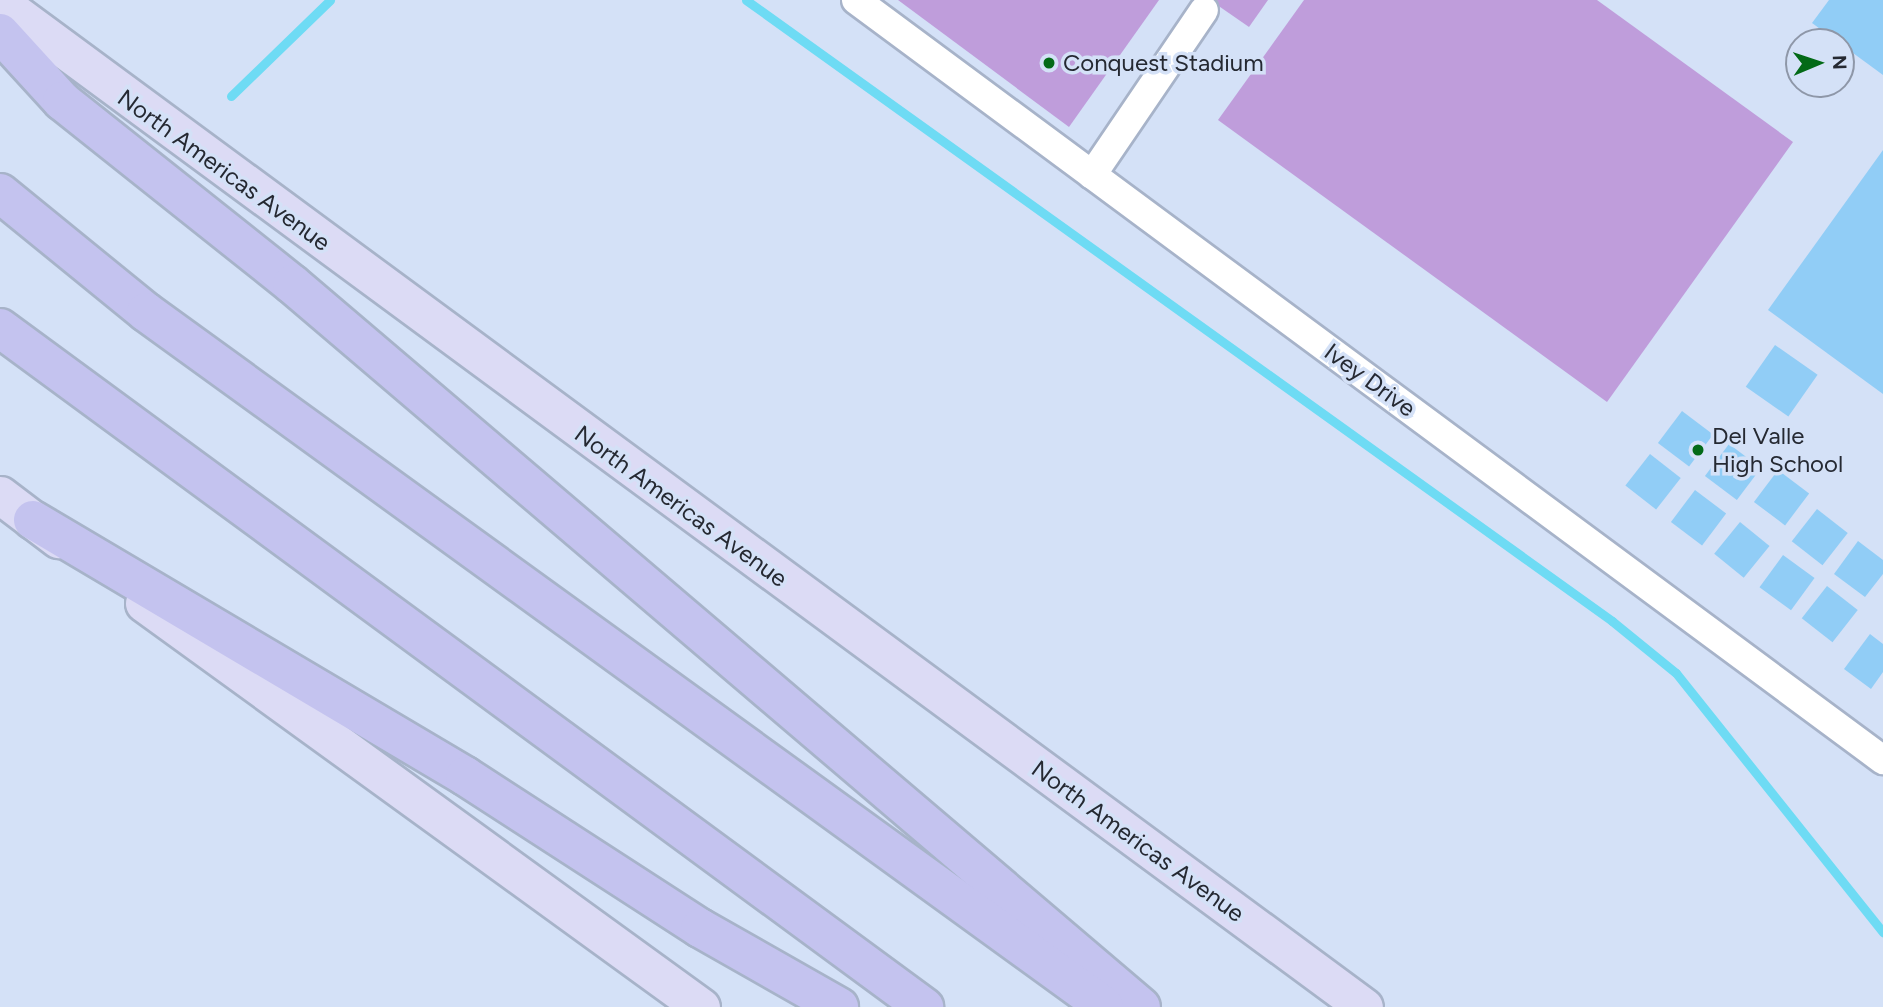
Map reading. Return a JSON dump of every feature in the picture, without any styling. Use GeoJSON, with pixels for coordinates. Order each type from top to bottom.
{"type":"FeatureCollection","features":[{"type":"Feature","properties":{"kind":"highway"},"geometry":{"type":"LineString","coordinates":[[0,33],[62,101],[302,293],[1142,1007]]}},
{"type":"Feature","properties":{"kind":"highway"},"geometry":{"type":"LineString","coordinates":[[0,193],[146,312],[1106,1007]]}},
{"type":"Feature","properties":{"kind":"highway"},"geometry":{"type":"LineString","coordinates":[[0,328],[924,1007]]}},
{"type":"Feature","properties":{"kind":"highway"},"geometry":{"type":"LineString","coordinates":[[33,520],[465,776],[700,928],[839,1007]]}},
{"type":"Feature","properties":{"kind":"main road","name":"North Americas Avenue"},"geometry":{"type":"LineString","coordinates":[[0,2],[1364,1007]]}},
{"type":"Feature","properties":{"kind":"main road"},"geometry":{"type":"LineString","coordinates":[[0,495],[701,1007]]}},
{"type":"Feature","properties":{"kind":"street","name":"Ivey Drive"},"geometry":{"type":"LineString","coordinates":[[856,0],[1883,760]]}},
{"type":"Feature","properties":{"kind":"street"},"geometry":{"type":"LineString","coordinates":[[1092,174],[1205,10]]}},
{"type":"Feature","properties":{"kind":"shaded area","name":"Conquest Stadium"},"geometry":{"type":"Polygon","coordinates":[[[898,0],[1159,0],[1069,127],[898,0]]]}},
{"type":"Feature","properties":{"kind":"shaded area","name":"Conquest Stadium"},"geometry":{"type":"Polygon","coordinates":[[[1210,0],[1268,0],[1249,27],[1210,0]]]}},
{"type":"Feature","properties":{"kind":"shaded area"},"geometry":{"type":"Polygon","coordinates":[[[1304,0],[1597,0],[1793,142],[1607,402],[1218,120],[1304,0]]]}},
{"type":"Feature","properties":{"kind":"building"},"geometry":{"type":"Polygon","coordinates":[[[1829,0],[1883,0],[1883,75],[1855,54],[1855,28],[1819,28],[1812,23],[1829,0]]]}},
{"type":"Feature","properties":{"kind":"building"},"geometry":{"type":"Polygon","coordinates":[[[1883,150],[1883,394],[1768,310],[1883,150]]]}},
{"type":"Feature","properties":{"kind":"building"},"geometry":{"type":"Polygon","coordinates":[[[1775,345],[1818,375],[1788,417],[1746,387],[1775,345]]]}},
{"type":"Feature","properties":{"kind":"building"},"geometry":{"type":"Polygon","coordinates":[[[1682,411],[1713,434],[1689,466],[1658,443],[1682,411]]]}},
{"type":"Feature","properties":{"kind":"building"},"geometry":{"type":"Polygon","coordinates":[[[1729,444],[1761,468],[1737,500],[1705,476],[1729,444]]]}},
{"type":"Feature","properties":{"kind":"building"},"geometry":{"type":"Polygon","coordinates":[[[1650,454],[1681,478],[1656,510],[1625,486],[1650,454]]]}},
{"type":"Feature","properties":{"kind":"building"},"geometry":{"type":"Polygon","coordinates":[[[1778,470],[1809,493],[1785,525],[1754,502],[1778,470]]]}},
{"type":"Feature","properties":{"kind":"building"},"geometry":{"type":"Polygon","coordinates":[[[1695,490],[1726,513],[1702,545],[1671,522],[1695,490]]]}},
{"type":"Feature","properties":{"kind":"building"},"geometry":{"type":"Polygon","coordinates":[[[1817,509],[1848,533],[1822,565],[1792,541],[1817,509]]]}},
{"type":"Feature","properties":{"kind":"building"},"geometry":{"type":"Polygon","coordinates":[[[1740,522],[1770,546],[1744,578],[1714,554],[1740,522]]]}},
{"type":"Feature","properties":{"kind":"building"},"geometry":{"type":"Polygon","coordinates":[[[1858,541],[1883,560],[1883,574],[1865,597],[1834,574],[1858,541]]]}},
{"type":"Feature","properties":{"kind":"building"},"geometry":{"type":"Polygon","coordinates":[[[1783,555],[1815,578],[1791,610],[1759,587],[1783,555]]]}},
{"type":"Feature","properties":{"kind":"building"},"geometry":{"type":"Polygon","coordinates":[[[1827,586],[1858,610],[1832,642],[1802,618],[1827,586]]]}},
{"type":"Feature","properties":{"kind":"building"},"geometry":{"type":"Polygon","coordinates":[[[1870,634],[1883,644],[1883,672],[1871,689],[1844,669],[1870,634]]]}},
{"type":"Feature","properties":{"kind":"waterway"},"geometry":{"type":"LineString","coordinates":[[231,96],[330,0]]}},
{"type":"Feature","properties":{"kind":"waterway"},"geometry":{"type":"LineString","coordinates":[[746,0],[1612,621],[1676,673],[1883,932]]}},
{"type":"Feature","properties":{"kind":"place","name":"Conquest Stadium"},"geometry":{"type":"Point","coordinates":[1049,63]}},
{"type":"Feature","properties":{"kind":"place","name":"Del Valle High School"},"geometry":{"type":"Point","coordinates":[1698,450]}}]}
